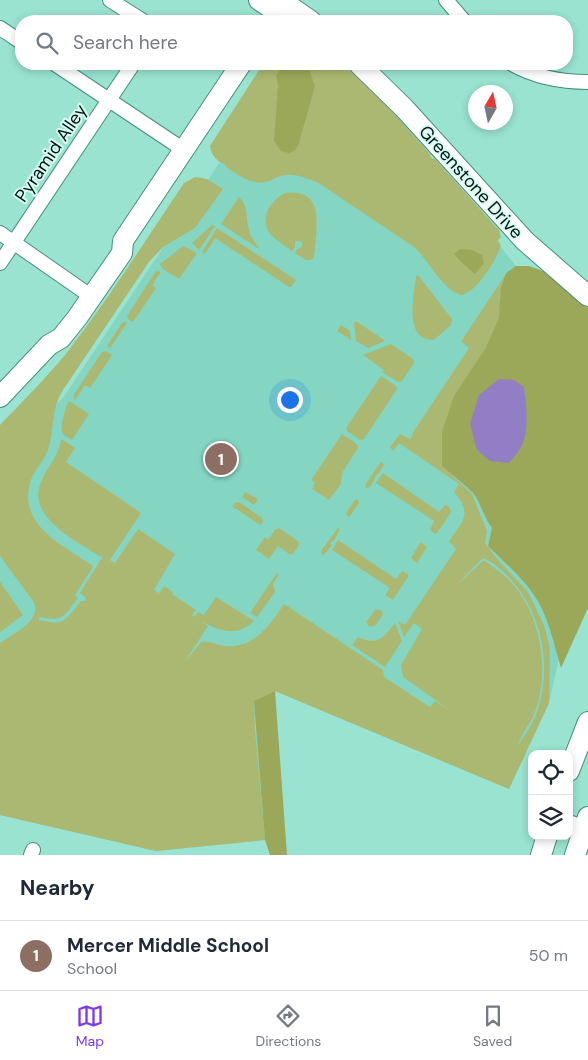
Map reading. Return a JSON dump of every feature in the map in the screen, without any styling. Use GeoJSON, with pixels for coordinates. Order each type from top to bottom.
{"type":"FeatureCollection","features":[{"type":"Feature","properties":{"kind":"street"},"geometry":{"type":"LineString","coordinates":[[110,0],[134,15]]}},
{"type":"Feature","properties":{"kind":"street"},"geometry":{"type":"LineString","coordinates":[[259,0],[296,15]]}},
{"type":"Feature","properties":{"kind":"street"},"geometry":{"type":"LineString","coordinates":[[446,0],[459,15]]}},
{"type":"Feature","properties":{"kind":"street"},"geometry":{"type":"LineString","coordinates":[[0,28],[15,38]]}},
{"type":"Feature","properties":{"kind":"street"},"geometry":{"type":"LineString","coordinates":[[63,70],[184,150]]}},
{"type":"Feature","properties":{"kind":"street","name":"Pyramid Alley"},"geometry":{"type":"LineString","coordinates":[[0,262],[129,70]]}},
{"type":"Feature","properties":{"kind":"street"},"geometry":{"type":"LineString","coordinates":[[0,398],[49,345],[50,333],[87,293],[111,247],[123,241],[237,70]]}},
{"type":"Feature","properties":{"kind":"street","name":"Greenstone Drive"},"geometry":{"type":"LineString","coordinates":[[365,70],[404,108],[525,242],[588,296]]}},
{"type":"Feature","properties":{"kind":"street"},"geometry":{"type":"LineString","coordinates":[[525,70],[553,80],[588,82]]}},
{"type":"Feature","properties":{"kind":"street"},"geometry":{"type":"LineString","coordinates":[[0,233],[87,293]]}},
{"type":"Feature","properties":{"kind":"street"},"geometry":{"type":"LineString","coordinates":[[573,761],[588,722]]}},
{"type":"Feature","properties":{"kind":"street"},"geometry":{"type":"LineString","coordinates":[[575,855],[582,824]]}},
{"type":"Feature","properties":{"kind":"street"},"geometry":{"type":"LineString","coordinates":[[541,855],[546,840]]}},
{"type":"Feature","properties":{"kind":"shaded area"},"geometry":{"type":"Polygon","coordinates":[[[259,70],[349,70],[379,97],[430,156],[434,158],[499,230],[501,237],[498,240],[501,246],[499,252],[485,275],[474,288],[462,295],[455,293],[442,282],[414,247],[317,182],[288,175],[263,182],[251,181],[220,162],[212,153],[210,146],[259,70]]]}},
{"type":"Feature","properties":{"kind":"shaded area"},"geometry":{"type":"Polygon","coordinates":[[[280,70],[309,70],[315,86],[298,146],[289,153],[281,151],[274,141],[278,85],[276,75],[280,70]]]}},
{"type":"Feature","properties":{"kind":"shaded area"},"geometry":{"type":"Polygon","coordinates":[[[281,70],[292,70],[495,240],[516,266],[506,273],[501,287],[500,318],[419,450],[468,484],[565,632],[549,703],[509,789],[275,691],[265,840],[156,851],[0,815],[0,469],[65,395],[281,70]]]}},
{"type":"Feature","properties":{"kind":"shaded area"},"geometry":{"type":"Polygon","coordinates":[[[195,177],[207,179],[223,189],[195,228],[163,247],[149,262],[63,390],[54,413],[48,450],[31,480],[28,496],[30,509],[36,521],[56,541],[93,566],[75,595],[78,598],[63,616],[54,619],[40,617],[38,620],[59,622],[64,620],[81,601],[85,601],[86,598],[80,593],[103,556],[101,557],[79,544],[56,527],[41,507],[38,495],[41,482],[55,458],[61,440],[63,440],[75,448],[66,462],[141,513],[110,560],[115,563],[138,529],[175,554],[154,590],[159,593],[164,586],[173,592],[172,594],[196,610],[192,615],[195,617],[198,612],[204,615],[216,597],[254,621],[241,630],[227,631],[200,620],[208,626],[184,663],[201,642],[235,646],[253,640],[267,627],[284,604],[383,670],[384,677],[430,707],[435,701],[451,711],[403,677],[401,665],[422,629],[414,623],[404,637],[398,621],[405,625],[456,549],[449,541],[464,517],[463,506],[454,492],[459,484],[399,443],[393,451],[390,447],[400,434],[410,439],[413,435],[469,348],[461,341],[506,274],[501,287],[500,318],[485,349],[442,466],[472,494],[487,531],[485,543],[528,592],[544,625],[549,644],[549,703],[509,789],[275,691],[254,701],[265,840],[156,851],[0,815],[0,643],[26,626],[34,614],[35,608],[33,601],[0,556],[0,425],[50,373],[81,334],[184,183],[195,177]],[[483,558],[454,587],[484,560],[505,576],[519,592],[528,607],[540,641],[542,678],[540,695],[535,712],[518,745],[533,721],[542,695],[544,661],[542,644],[532,611],[523,596],[506,575],[483,558]]]}},
{"type":"Feature","properties":{"kind":"shaded area"},"geometry":{"type":"Polygon","coordinates":[[[285,193],[298,193],[308,197],[313,204],[317,224],[314,257],[311,260],[306,260],[295,253],[297,249],[302,247],[301,241],[295,241],[295,248],[292,251],[274,238],[268,230],[266,224],[267,212],[274,201],[285,193]]]}},
{"type":"Feature","properties":{"kind":"shaded area"},"geometry":{"type":"Polygon","coordinates":[[[239,197],[245,207],[250,234],[262,251],[221,224],[239,197]]]}},
{"type":"Feature","properties":{"kind":"shaded area"},"geometry":{"type":"Polygon","coordinates":[[[212,225],[215,226],[199,250],[192,243],[212,225]]]}},
{"type":"Feature","properties":{"kind":"shaded area"},"geometry":{"type":"Polygon","coordinates":[[[217,228],[296,280],[291,287],[215,238],[205,254],[202,252],[217,228]]]}},
{"type":"Feature","properties":{"kind":"shaded area"},"geometry":{"type":"Polygon","coordinates":[[[183,246],[197,253],[179,279],[163,269],[160,264],[183,246]]]}},
{"type":"Feature","properties":{"kind":"shaded area"},"geometry":{"type":"Polygon","coordinates":[[[460,249],[472,250],[482,255],[484,263],[475,274],[454,254],[460,249]]]}},
{"type":"Feature","properties":{"kind":"shaded area"},"geometry":{"type":"Polygon","coordinates":[[[516,266],[529,266],[543,271],[588,308],[588,608],[561,668],[547,620],[540,605],[516,574],[488,546],[492,528],[473,493],[442,466],[442,432],[454,396],[485,349],[499,318],[501,287],[506,273],[516,266]]]}},
{"type":"Feature","properties":{"kind":"shaded area"},"geometry":{"type":"Polygon","coordinates":[[[156,271],[161,272],[152,285],[156,288],[133,322],[127,316],[156,271]]]}},
{"type":"Feature","properties":{"kind":"shaded area"},"geometry":{"type":"Polygon","coordinates":[[[418,275],[452,319],[451,325],[434,340],[424,338],[418,333],[414,325],[413,305],[416,276],[418,275]]]}},
{"type":"Feature","properties":{"kind":"shaded area"},"geometry":{"type":"Polygon","coordinates":[[[356,321],[384,340],[383,342],[368,348],[356,341],[354,323],[356,321]]]}},
{"type":"Feature","properties":{"kind":"shaded area"},"geometry":{"type":"Polygon","coordinates":[[[122,323],[127,323],[110,348],[107,346],[122,323]]]}},
{"type":"Feature","properties":{"kind":"shaded area"},"geometry":{"type":"Polygon","coordinates":[[[341,325],[350,331],[351,340],[337,331],[341,325]]]}},
{"type":"Feature","properties":{"kind":"shaded area"},"geometry":{"type":"Polygon","coordinates":[[[391,344],[413,359],[414,363],[402,381],[398,382],[382,372],[384,370],[363,355],[391,344]]]}},
{"type":"Feature","properties":{"kind":"shaded area"},"geometry":{"type":"Polygon","coordinates":[[[106,351],[112,355],[90,388],[85,385],[75,400],[73,396],[102,352],[106,351]]]}},
{"type":"Feature","properties":{"kind":"shaded area"},"geometry":{"type":"Polygon","coordinates":[[[381,376],[396,386],[397,389],[364,439],[360,440],[347,431],[346,428],[381,376]]]}},
{"type":"Feature","properties":{"kind":"shaded area"},"geometry":{"type":"Polygon","coordinates":[[[499,379],[514,380],[524,387],[525,394],[526,433],[520,449],[509,463],[490,461],[477,450],[470,424],[479,395],[499,379]]]}},
{"type":"Feature","properties":{"kind":"shaded area"},"geometry":{"type":"Polygon","coordinates":[[[68,402],[89,414],[72,440],[62,432],[63,417],[68,402]]]}},
{"type":"Feature","properties":{"kind":"shaded area"},"geometry":{"type":"Polygon","coordinates":[[[342,434],[357,444],[358,448],[342,473],[341,484],[329,500],[312,489],[315,483],[311,480],[342,434]]]}},
{"type":"Feature","properties":{"kind":"shaded area"},"geometry":{"type":"Polygon","coordinates":[[[382,462],[384,465],[370,487],[366,488],[365,485],[382,462]]]}},
{"type":"Feature","properties":{"kind":"shaded area"},"geometry":{"type":"Polygon","coordinates":[[[383,473],[439,512],[445,505],[448,506],[451,510],[450,514],[437,533],[435,534],[430,530],[434,521],[376,483],[383,473]]]}},
{"type":"Feature","properties":{"kind":"shaded area"},"geometry":{"type":"Polygon","coordinates":[[[245,492],[258,499],[254,505],[242,497],[245,492]]]}},
{"type":"Feature","properties":{"kind":"shaded area"},"geometry":{"type":"Polygon","coordinates":[[[357,499],[359,503],[348,517],[346,513],[357,499]]]}},
{"type":"Feature","properties":{"kind":"shaded area"},"geometry":{"type":"Polygon","coordinates":[[[239,502],[262,518],[263,522],[260,525],[232,506],[239,502]]]}},
{"type":"Feature","properties":{"kind":"shaded area"},"geometry":{"type":"Polygon","coordinates":[[[279,528],[298,541],[299,545],[293,554],[289,554],[278,546],[269,559],[256,550],[265,537],[268,540],[275,530],[279,528]]]}},
{"type":"Feature","properties":{"kind":"shaded area"},"geometry":{"type":"Polygon","coordinates":[[[338,528],[340,529],[334,541],[330,544],[332,545],[322,555],[321,551],[338,528]]]}},
{"type":"Feature","properties":{"kind":"shaded area"},"geometry":{"type":"Polygon","coordinates":[[[338,540],[396,579],[402,571],[408,574],[393,600],[385,595],[390,588],[332,550],[338,540]]]}},
{"type":"Feature","properties":{"kind":"shaded area"},"geometry":{"type":"Polygon","coordinates":[[[420,543],[427,547],[417,563],[411,558],[420,543]]]}},
{"type":"Feature","properties":{"kind":"shaded area"},"geometry":{"type":"Polygon","coordinates":[[[277,573],[279,574],[273,584],[275,592],[257,617],[250,613],[277,573]]]}},
{"type":"Feature","properties":{"kind":"shaded area"},"geometry":{"type":"Polygon","coordinates":[[[0,582],[23,615],[0,632],[0,582]]]}},
{"type":"Feature","properties":{"kind":"shaded area"},"geometry":{"type":"Polygon","coordinates":[[[376,609],[382,611],[383,614],[376,625],[370,627],[366,622],[376,609]]]}},
{"type":"Feature","properties":{"kind":"shaded area"},"geometry":{"type":"Polygon","coordinates":[[[395,623],[402,641],[385,667],[352,645],[358,637],[371,641],[379,639],[395,623]]]}},
{"type":"Feature","properties":{"kind":"shaded area"},"geometry":{"type":"Polygon","coordinates":[[[275,691],[287,855],[270,855],[265,840],[254,701],[275,691]]]}},
{"type":"Feature","properties":{"kind":"place","name":"Mercer Middle School"},"geometry":{"type":"Point","coordinates":[221,459]}}]}
